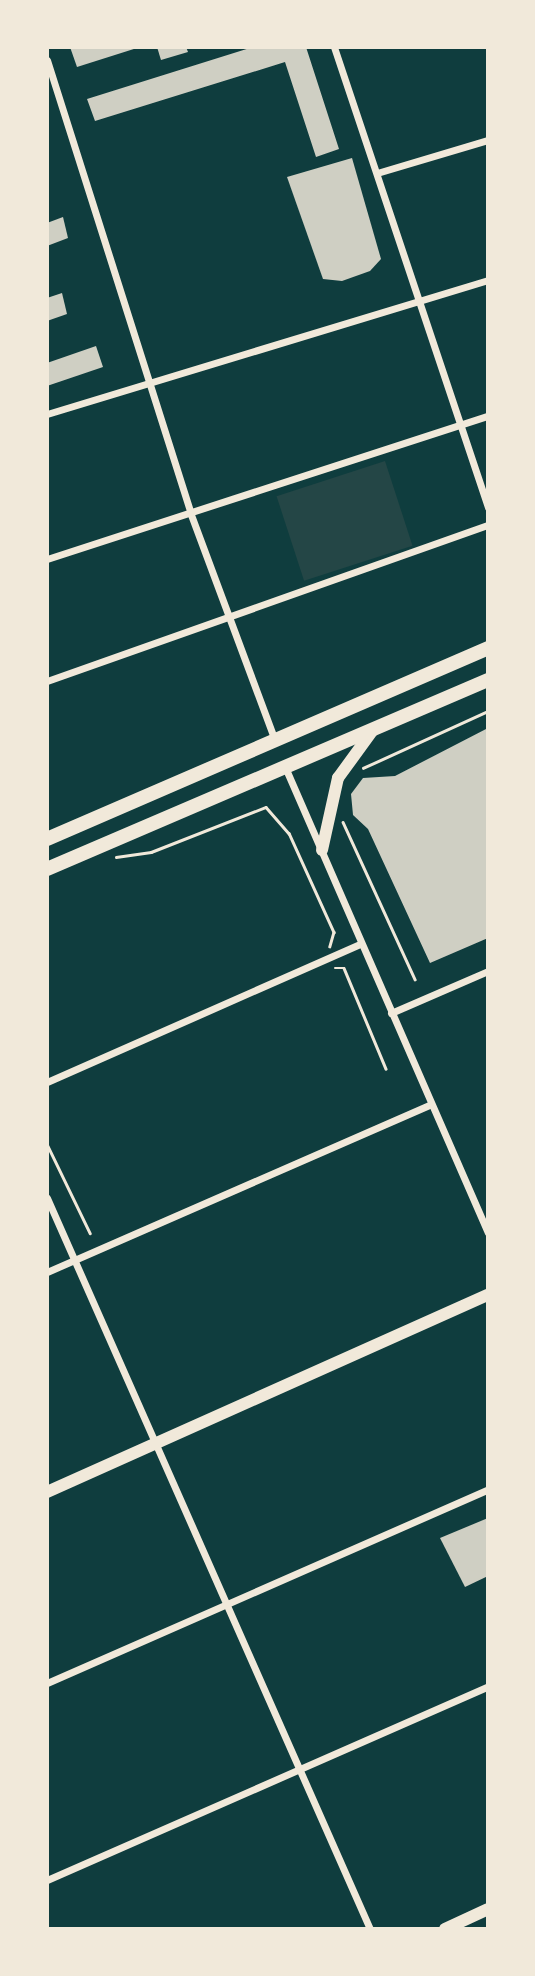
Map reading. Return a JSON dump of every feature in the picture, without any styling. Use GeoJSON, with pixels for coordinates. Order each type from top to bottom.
{"type":"FeatureCollection","features":[{"type":"Feature","properties":{"kind":"main road"},"geometry":{"type":"LineString","coordinates":[[47,839],[488,648]]}},
{"type":"Feature","properties":{"kind":"main road"},"geometry":{"type":"LineString","coordinates":[[47,869],[488,680]]}},
{"type":"Feature","properties":{"kind":"main road"},"geometry":{"type":"LineString","coordinates":[[275,740],[285,766]]}},
{"type":"Feature","properties":{"kind":"street"},"geometry":{"type":"LineString","coordinates":[[334,47],[421,298],[488,508]]}},
{"type":"Feature","properties":{"kind":"street"},"geometry":{"type":"LineString","coordinates":[[47,60],[190,512],[275,740]]}},
{"type":"Feature","properties":{"kind":"street"},"geometry":{"type":"LineString","coordinates":[[377,173],[488,140]]}},
{"type":"Feature","properties":{"kind":"street"},"geometry":{"type":"LineString","coordinates":[[47,414],[149,379],[488,280]]}},
{"type":"Feature","properties":{"kind":"street"},"geometry":{"type":"LineString","coordinates":[[47,559],[488,416]]}},
{"type":"Feature","properties":{"kind":"street"},"geometry":{"type":"LineString","coordinates":[[47,681],[230,614],[488,525]]}},
{"type":"Feature","properties":{"kind":"street"},"geometry":{"type":"LineString","coordinates":[[322,850],[338,778],[373,730]]}},
{"type":"Feature","properties":{"kind":"street"},"geometry":{"type":"LineString","coordinates":[[285,766],[360,944],[488,1233]]}},
{"type":"Feature","properties":{"kind":"street"},"geometry":{"type":"LineString","coordinates":[[47,1082],[360,944]]}},
{"type":"Feature","properties":{"kind":"street"},"geometry":{"type":"LineString","coordinates":[[391,1013],[488,971]]}},
{"type":"Feature","properties":{"kind":"street"},"geometry":{"type":"LineString","coordinates":[[47,1272],[431,1104]]}},
{"type":"Feature","properties":{"kind":"street"},"geometry":{"type":"LineString","coordinates":[[47,1198],[156,1445],[221,1603],[370,1929]]}},
{"type":"Feature","properties":{"kind":"street"},"geometry":{"type":"LineString","coordinates":[[47,1492],[488,1295]]}},
{"type":"Feature","properties":{"kind":"street"},"geometry":{"type":"LineString","coordinates":[[47,1683],[221,1603],[488,1489]]}},
{"type":"Feature","properties":{"kind":"street"},"geometry":{"type":"LineString","coordinates":[[47,1880],[488,1686]]}},
{"type":"Feature","properties":{"kind":"street"},"geometry":{"type":"LineString","coordinates":[[445,1929],[488,1909]]}},
{"type":"Feature","properties":{"kind":"path"},"geometry":{"type":"LineString","coordinates":[[351,774],[488,711]]}},
{"type":"Feature","properties":{"kind":"path"},"geometry":{"type":"LineString","coordinates":[[103,862],[152,852],[266,807],[289,833],[334,932]]}},
{"type":"Feature","properties":{"kind":"path"},"geometry":{"type":"LineString","coordinates":[[341,816],[415,979]]}},
{"type":"Feature","properties":{"kind":"path"},"geometry":{"type":"LineString","coordinates":[[330,970],[344,968],[386,1069]]}},
{"type":"Feature","properties":{"kind":"path"},"geometry":{"type":"LineString","coordinates":[[47,1144],[90,1233]]}},
{"type":"Feature","properties":{"kind":"shaded area"},"geometry":{"type":"Polygon","coordinates":[[[385,461],[413,546],[304,581],[277,496],[385,461]]]}},
{"type":"Feature","properties":{"kind":"building"},"geometry":{"type":"Polygon","coordinates":[[[70,47],[137,47],[137,48],[77,67],[70,47]]]}},
{"type":"Feature","properties":{"kind":"building"},"geometry":{"type":"Polygon","coordinates":[[[157,47],[186,47],[188,52],[161,60],[157,47]]]}},
{"type":"Feature","properties":{"kind":"building"},"geometry":{"type":"Polygon","coordinates":[[[253,47],[306,47],[339,149],[316,157],[285,62],[95,121],[87,99],[253,47]]]}},
{"type":"Feature","properties":{"kind":"building"},"geometry":{"type":"Polygon","coordinates":[[[352,158],[381,259],[370,271],[342,281],[323,279],[287,177],[352,158]]]}},
{"type":"Feature","properties":{"kind":"building"},"geometry":{"type":"Polygon","coordinates":[[[63,217],[68,238],[47,246],[47,223],[63,217]]]}},
{"type":"Feature","properties":{"kind":"building"},"geometry":{"type":"Polygon","coordinates":[[[62,293],[67,314],[47,321],[47,298],[62,293]]]}},
{"type":"Feature","properties":{"kind":"building"},"geometry":{"type":"Polygon","coordinates":[[[96,346],[103,367],[47,386],[47,363],[96,346]]]}},
{"type":"Feature","properties":{"kind":"building"},"geometry":{"type":"Polygon","coordinates":[[[488,728],[488,938],[430,963],[368,829],[353,815],[351,794],[363,778],[395,776],[488,728]]]}},
{"type":"Feature","properties":{"kind":"building"},"geometry":{"type":"Polygon","coordinates":[[[488,1518],[488,1576],[465,1587],[440,1538],[488,1518]]]}}]}
